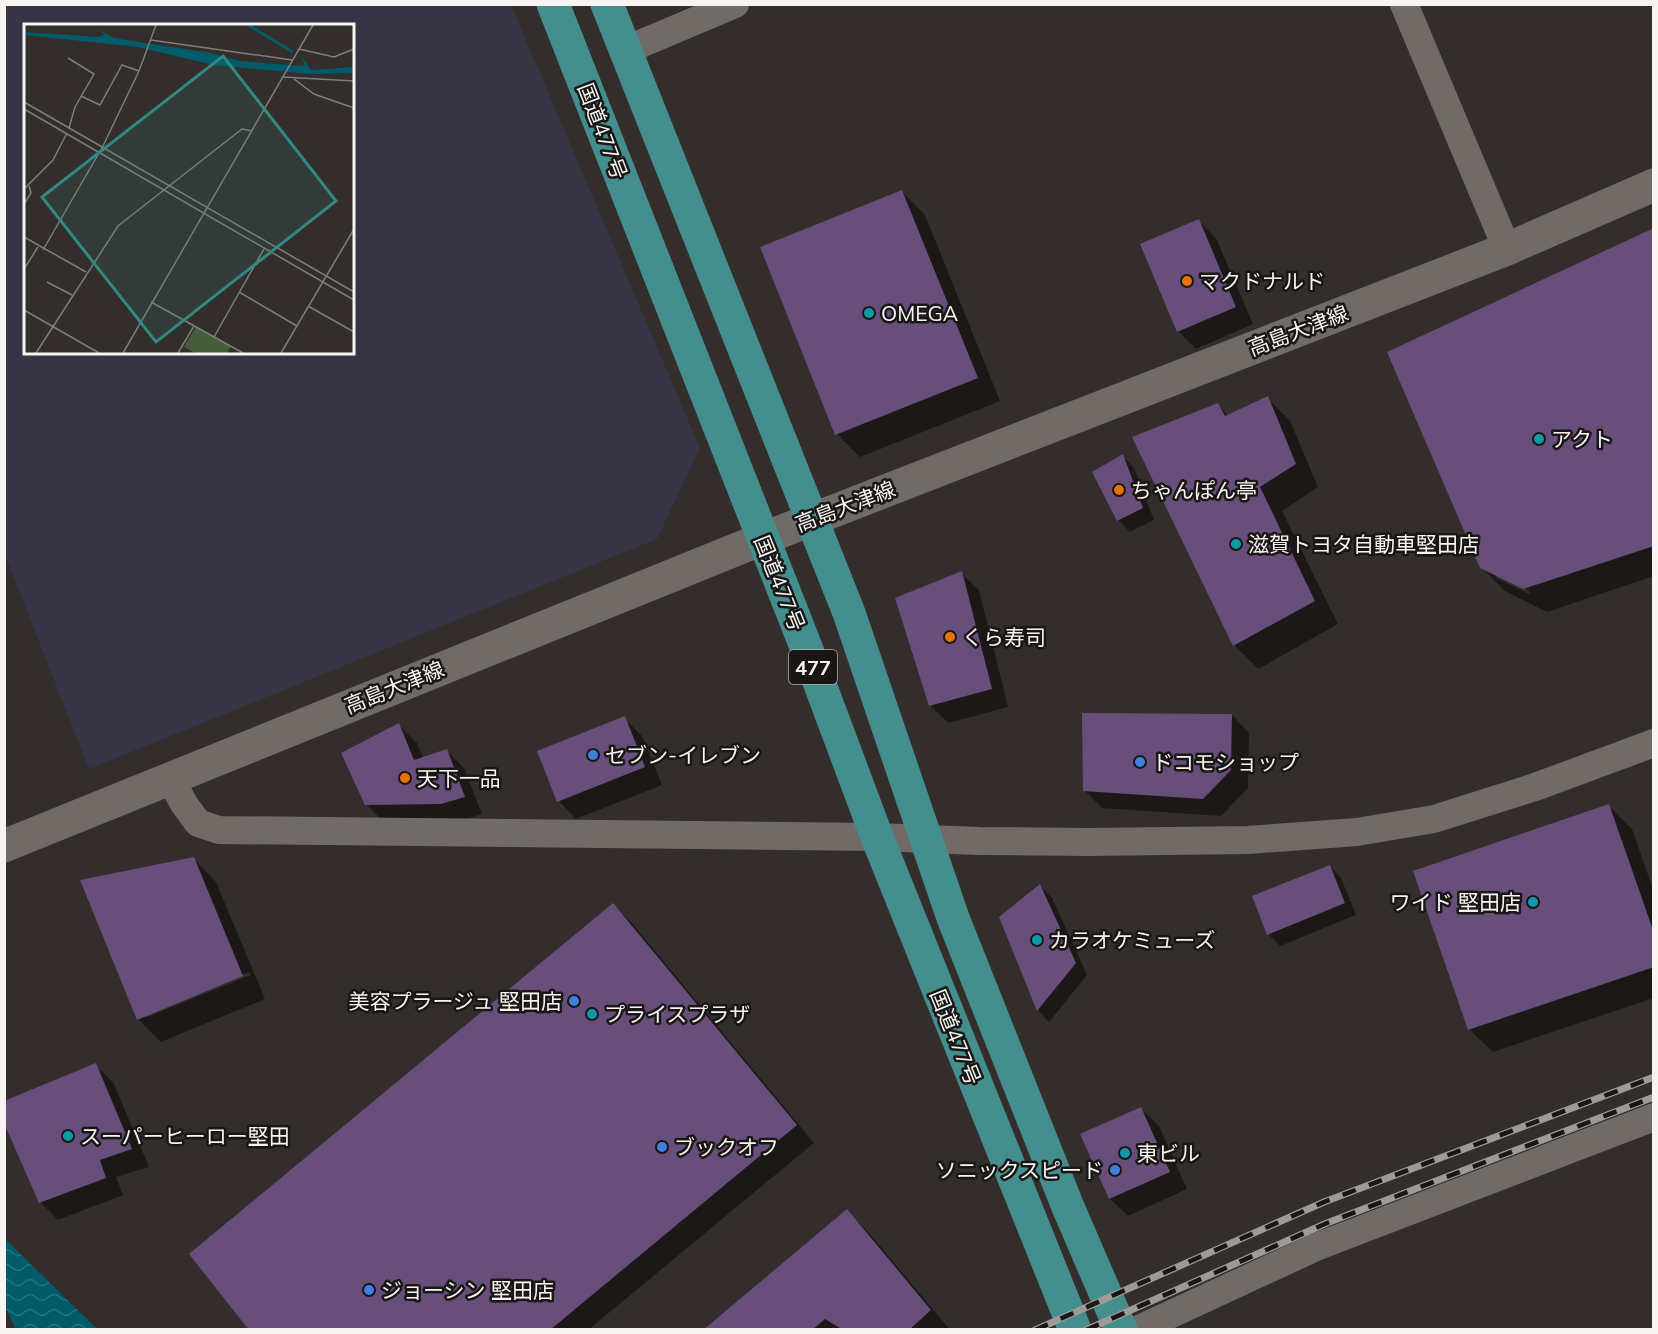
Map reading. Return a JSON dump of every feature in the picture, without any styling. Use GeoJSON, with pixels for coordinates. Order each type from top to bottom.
{"type":"FeatureCollection","features":[{"type":"Feature","properties":{"kind":"highway","name":"国道477号"},"geometry":{"type":"LineString","coordinates":[[553,4],[806,647],[877,837],[1074,1329]]}},
{"type":"Feature","properties":{"kind":"highway","name":"国道477号"},"geometry":{"type":"LineString","coordinates":[[607,4],[849,613],[953,918],[1068,1207],[1121,1329]]}},
{"type":"Feature","properties":{"kind":"main road","name":"高島大津線"},"geometry":{"type":"LineString","coordinates":[[4,846],[762,539],[1507,249],[1653,185]]}},
{"type":"Feature","properties":{"kind":"street"},"geometry":{"type":"LineString","coordinates":[[626,50],[735,4]]}},
{"type":"Feature","properties":{"kind":"street"},"geometry":{"type":"LineString","coordinates":[[1404,4],[1507,249]]}},
{"type":"Feature","properties":{"kind":"street"},"geometry":{"type":"LineString","coordinates":[[170,778],[184,804],[198,823],[219,830],[877,837],[1077,842],[1248,840],[1357,832],[1434,819],[1535,788],[1653,744]]}},
{"type":"Feature","properties":{"kind":"street"},"geometry":{"type":"LineString","coordinates":[[1137,1329],[1316,1247],[1653,1118]]}},
{"type":"Feature","properties":{"kind":"shaded area"},"geometry":{"type":"Polygon","coordinates":[[[5,4],[511,5],[700,448],[657,539],[89,769],[5,555],[5,4]]]}},
{"type":"Feature","properties":{"kind":"water"},"geometry":{"type":"Polygon","coordinates":[[[5,1239],[97,1329],[16,1329],[5,1307],[5,1239]]]}},
{"type":"Feature","properties":{"kind":"building","name":"OMEGA"},"geometry":{"type":"Polygon","coordinates":[[[902,190],[978,378],[835,435],[760,247],[902,190]]]}},
{"type":"Feature","properties":{"kind":"building"},"geometry":{"type":"Polygon","coordinates":[[[1199,219],[1236,307],[1177,332],[1140,244],[1199,219]]]}},
{"type":"Feature","properties":{"kind":"building","name":"アクト"},"geometry":{"type":"Polygon","coordinates":[[[1654,228],[1654,546],[1523,589],[1480,568],[1387,352],[1654,228]]]}},
{"type":"Feature","properties":{"kind":"building","name":"滋賀トヨタ自動車堅田店"},"geometry":{"type":"Polygon","coordinates":[[[1268,396],[1296,464],[1260,487],[1315,601],[1233,646],[1132,437],[1218,403],[1225,416],[1268,396]]]}},
{"type":"Feature","properties":{"kind":"building","name":"ちゃんぽん亭"},"geometry":{"type":"Polygon","coordinates":[[[1123,454],[1143,508],[1117,521],[1092,472],[1123,454]]]}},
{"type":"Feature","properties":{"kind":"building"},"geometry":{"type":"Polygon","coordinates":[[[962,571],[992,689],[929,706],[895,598],[962,571]]]}},
{"type":"Feature","properties":{"kind":"building"},"geometry":{"type":"Polygon","coordinates":[[[1082,713],[1232,714],[1231,770],[1203,799],[1083,791],[1082,713]]]}},
{"type":"Feature","properties":{"kind":"building"},"geometry":{"type":"Polygon","coordinates":[[[625,716],[645,767],[557,802],[537,751],[625,716]]]}},
{"type":"Feature","properties":{"kind":"building","name":"天下一品"},"geometry":{"type":"Polygon","coordinates":[[[399,723],[414,760],[447,749],[465,797],[441,804],[365,805],[341,753],[399,723]]]}},
{"type":"Feature","properties":{"kind":"building","name":"ワイド 堅田店"},"geometry":{"type":"Polygon","coordinates":[[[1609,804],[1654,933],[1654,967],[1468,1030],[1413,871],[1609,804]]]}},
{"type":"Feature","properties":{"kind":"building"},"geometry":{"type":"Polygon","coordinates":[[[194,857],[243,976],[137,1020],[80,880],[194,857]]]}},
{"type":"Feature","properties":{"kind":"building"},"geometry":{"type":"Polygon","coordinates":[[[1330,865],[1345,903],[1267,935],[1252,896],[1330,865]]]}},
{"type":"Feature","properties":{"kind":"building","name":"カラオケミューズ"},"geometry":{"type":"Polygon","coordinates":[[[1040,884],[1076,963],[1037,1011],[999,917],[1040,884]]]}},
{"type":"Feature","properties":{"kind":"building","name":"プライスプラザ"},"geometry":{"type":"Polygon","coordinates":[[[613,903],[797,1125],[550,1330],[249,1330],[189,1254],[613,903]]]}},
{"type":"Feature","properties":{"kind":"building","name":"スーパーヒーロー堅田"},"geometry":{"type":"Polygon","coordinates":[[[96,1063],[132,1149],[100,1160],[106,1178],[39,1203],[4,1123],[4,1101],[96,1063]]]}},
{"type":"Feature","properties":{"kind":"building","name":"東ビル"},"geometry":{"type":"Polygon","coordinates":[[[1141,1107],[1170,1172],[1109,1199],[1080,1134],[1141,1107]]]}},
{"type":"Feature","properties":{"kind":"building"},"geometry":{"type":"Polygon","coordinates":[[[847,1209],[931,1310],[909,1330],[843,1330],[825,1319],[812,1330],[703,1330],[847,1209]]]}},
{"type":"Feature","properties":{"kind":"railway"},"geometry":{"type":"LineString","coordinates":[[1035,1330],[1324,1202],[1654,1077]]}},
{"type":"Feature","properties":{"kind":"railway"},"geometry":{"type":"LineString","coordinates":[[1086,1330],[1327,1223],[1654,1097]]}},
{"type":"Feature","properties":{"kind":"place","name":"マクドナルド"},"geometry":{"type":"Point","coordinates":[1187,281]}},
{"type":"Feature","properties":{"kind":"place","name":"OMEGA"},"geometry":{"type":"Point","coordinates":[869,313]}},
{"type":"Feature","properties":{"kind":"place","name":"アクト"},"geometry":{"type":"Point","coordinates":[1539,439]}},
{"type":"Feature","properties":{"kind":"place","name":"ちゃんぽん亭"},"geometry":{"type":"Point","coordinates":[1119,490]}},
{"type":"Feature","properties":{"kind":"place","name":"滋賀トヨタ自動車堅田店"},"geometry":{"type":"Point","coordinates":[1236,544]}},
{"type":"Feature","properties":{"kind":"place","name":"くら寿司"},"geometry":{"type":"Point","coordinates":[950,637]}},
{"type":"Feature","properties":{"kind":"place","name":"セブン-イレブン"},"geometry":{"type":"Point","coordinates":[593,755]}},
{"type":"Feature","properties":{"kind":"place","name":"ドコモショップ"},"geometry":{"type":"Point","coordinates":[1140,762]}},
{"type":"Feature","properties":{"kind":"place","name":"天下一品"},"geometry":{"type":"Point","coordinates":[405,778]}},
{"type":"Feature","properties":{"kind":"place","name":"ワイド 堅田店"},"geometry":{"type":"Point","coordinates":[1533,902]}},
{"type":"Feature","properties":{"kind":"place","name":"カラオケミューズ"},"geometry":{"type":"Point","coordinates":[1037,940]}},
{"type":"Feature","properties":{"kind":"place","name":"美容プラージュ 堅田店"},"geometry":{"type":"Point","coordinates":[574,1001]}},
{"type":"Feature","properties":{"kind":"place","name":"プライスプラザ"},"geometry":{"type":"Point","coordinates":[592,1014]}},
{"type":"Feature","properties":{"kind":"place","name":"スーパーヒーロー堅田"},"geometry":{"type":"Point","coordinates":[68,1136]}},
{"type":"Feature","properties":{"kind":"place","name":"ブックオフ"},"geometry":{"type":"Point","coordinates":[662,1147]}},
{"type":"Feature","properties":{"kind":"place","name":"東ビル"},"geometry":{"type":"Point","coordinates":[1125,1153]}},
{"type":"Feature","properties":{"kind":"place","name":"ソニックスピード"},"geometry":{"type":"Point","coordinates":[1115,1170]}},
{"type":"Feature","properties":{"kind":"place","name":"ジョーシン 堅田店"},"geometry":{"type":"Point","coordinates":[369,1290]}}]}
